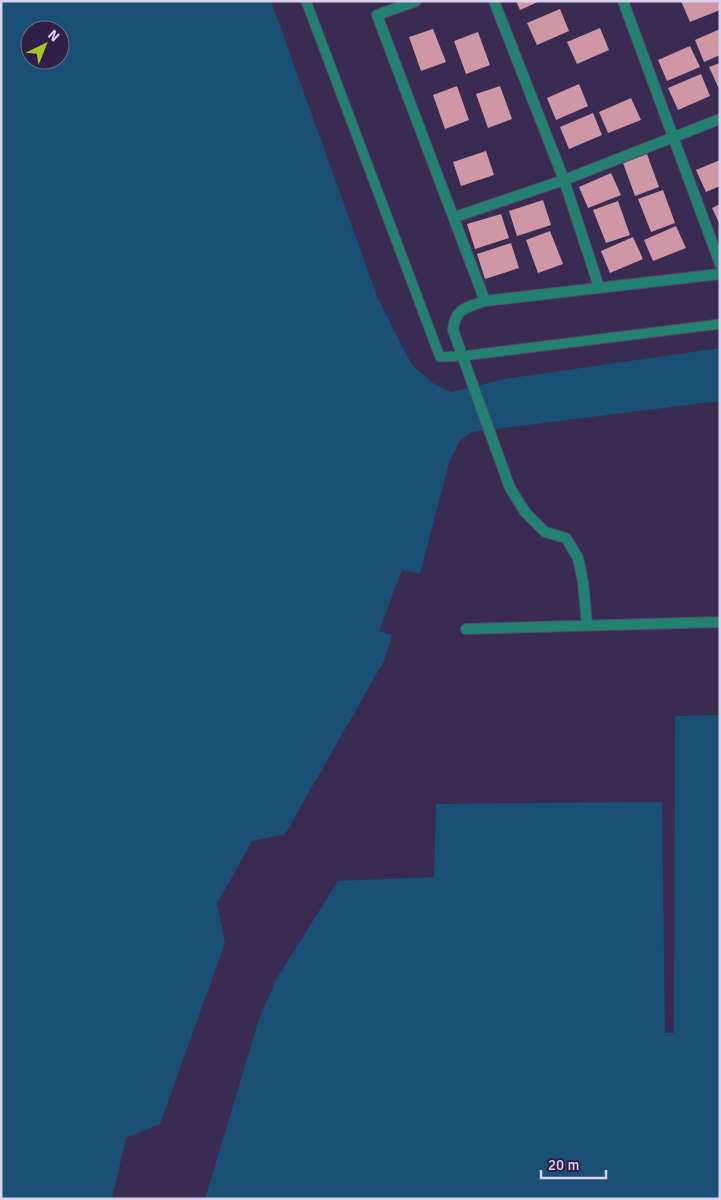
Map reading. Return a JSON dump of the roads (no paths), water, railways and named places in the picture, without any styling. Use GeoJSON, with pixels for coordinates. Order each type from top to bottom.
{"type":"FeatureCollection","features":[{"type":"Feature","properties":{"kind":"street"},"geometry":{"type":"LineString","coordinates":[[416,1],[378,15],[485,301]]}},
{"type":"Feature","properties":{"kind":"street"},"geometry":{"type":"LineString","coordinates":[[494,1],[564,180],[599,287]]}},
{"type":"Feature","properties":{"kind":"street"},"geometry":{"type":"LineString","coordinates":[[623,1],[720,264]]}},
{"type":"Feature","properties":{"kind":"street"},"geometry":{"type":"LineString","coordinates":[[455,217],[564,180],[720,119]]}},
{"type":"Feature","properties":{"kind":"street"},"geometry":{"type":"LineString","coordinates":[[586,624],[583,582],[578,558],[566,538],[546,532],[525,512],[510,488],[453,330],[454,318],[463,309],[485,301],[720,274]]}},
{"type":"Feature","properties":{"kind":"street"},"geometry":{"type":"LineString","coordinates":[[466,628],[720,622]]}},
{"type":"Feature","properties":{"kind":"lane"},"geometry":{"type":"LineString","coordinates":[[306,1],[440,357],[463,356],[720,324]]}},
{"type":"Feature","properties":{"kind":"water"},"geometry":{"type":"Polygon","coordinates":[[[1,1],[271,1],[377,296],[412,365],[433,383],[451,392],[505,379],[720,348],[720,401],[472,432],[460,440],[449,463],[420,574],[402,570],[379,631],[392,635],[385,659],[285,834],[252,841],[217,904],[225,943],[160,1124],[126,1138],[112,1199],[1,1199],[1,1]]]}},
{"type":"Feature","properties":{"kind":"water"},"geometry":{"type":"Polygon","coordinates":[[[720,715],[720,1199],[205,1199],[259,1019],[277,978],[338,881],[434,877],[436,804],[662,802],[665,1033],[674,1033],[675,716],[720,715]]]}}]}
